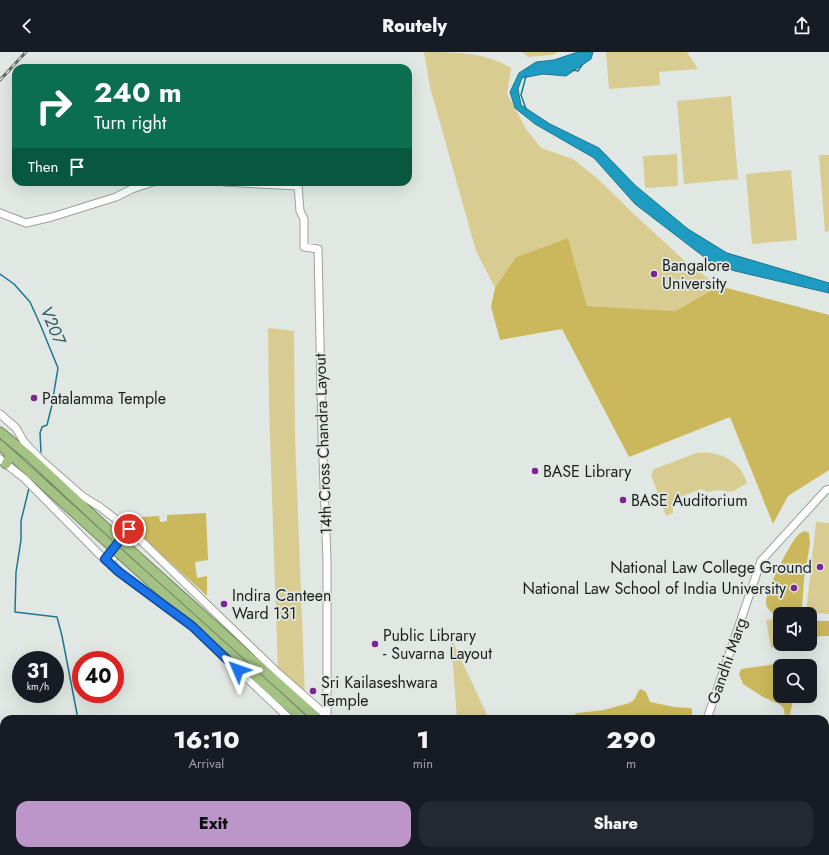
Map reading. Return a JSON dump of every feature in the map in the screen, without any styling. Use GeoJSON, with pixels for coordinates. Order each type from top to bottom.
{"type":"FeatureCollection","features":[{"type":"Feature","properties":{"kind":"highway"},"geometry":{"type":"LineString","coordinates":[[1,431],[22,445],[118,539],[322,715]]}},
{"type":"Feature","properties":{"kind":"highway"},"geometry":{"type":"LineString","coordinates":[[0,445],[299,715]]}},
{"type":"Feature","properties":{"kind":"highway"},"geometry":{"type":"LineString","coordinates":[[3,462],[11,455]]}},
{"type":"Feature","properties":{"kind":"street"},"geometry":{"type":"LineString","coordinates":[[0,213],[26,222],[52,217],[116,198],[141,186]]}},
{"type":"Feature","properties":{"kind":"street","name":"14th Cross Chandra Layout"},"geometry":{"type":"LineString","coordinates":[[298,186],[300,211],[304,219],[304,247],[318,249],[322,435],[327,560],[325,715]]}},
{"type":"Feature","properties":{"kind":"street"},"geometry":{"type":"LineString","coordinates":[[0,414],[16,428],[22,445],[82,496],[100,507],[131,531],[322,715]]}},
{"type":"Feature","properties":{"kind":"street"},"geometry":{"type":"LineString","coordinates":[[3,462],[30,484],[107,561],[131,581],[192,626],[286,715]]}},
{"type":"Feature","properties":{"kind":"street","name":"Gandhi Marg"},"geometry":{"type":"LineString","coordinates":[[708,715],[761,561],[826,490],[829,489]]}},
{"type":"Feature","properties":{"kind":"street"},"geometry":{"type":"LineString","coordinates":[[107,561],[131,531]]}},
{"type":"Feature","properties":{"kind":"shaded area"},"geometry":{"type":"Polygon","coordinates":[[[424,52],[447,52],[480,56],[511,68],[507,94],[526,129],[541,148],[573,159],[598,179],[686,262],[719,286],[675,311],[587,306],[568,238],[516,257],[495,288],[476,251],[430,87],[424,52]]]}},
{"type":"Feature","properties":{"kind":"shaded area"},"geometry":{"type":"Polygon","coordinates":[[[522,52],[558,52],[552,55],[528,57],[522,52]]]}},
{"type":"Feature","properties":{"kind":"shaded area"},"geometry":{"type":"Polygon","coordinates":[[[606,52],[687,52],[698,69],[659,72],[660,85],[609,89],[606,52]]]}},
{"type":"Feature","properties":{"kind":"shaded area"},"geometry":{"type":"Polygon","coordinates":[[[731,96],[738,179],[684,184],[677,101],[731,96]]]}},
{"type":"Feature","properties":{"kind":"shaded area"},"geometry":{"type":"Polygon","coordinates":[[[677,154],[678,186],[645,188],[643,156],[677,154]]]}},
{"type":"Feature","properties":{"kind":"shaded area"},"geometry":{"type":"Polygon","coordinates":[[[819,155],[829,155],[829,231],[825,232],[819,155]]]}},
{"type":"Feature","properties":{"kind":"shaded area"},"geometry":{"type":"Polygon","coordinates":[[[791,170],[797,240],[752,244],[746,174],[791,170]]]}},
{"type":"Feature","properties":{"kind":"shaded area"},"geometry":{"type":"Polygon","coordinates":[[[568,238],[587,306],[675,311],[719,286],[829,315],[829,470],[788,496],[773,524],[730,417],[629,457],[562,329],[500,340],[491,307],[495,288],[516,257],[568,238]]]}},
{"type":"Feature","properties":{"kind":"shaded area"},"geometry":{"type":"Polygon","coordinates":[[[268,328],[294,331],[295,436],[305,697],[278,673],[269,406],[268,328]]]}},
{"type":"Feature","properties":{"kind":"shaded area"},"geometry":{"type":"Polygon","coordinates":[[[697,453],[713,453],[728,459],[740,469],[747,483],[732,492],[720,490],[707,492],[701,489],[673,500],[673,513],[666,516],[651,475],[654,469],[697,453]]]}},
{"type":"Feature","properties":{"kind":"shaded area"},"geometry":{"type":"Polygon","coordinates":[[[206,513],[208,560],[195,562],[197,578],[207,576],[207,596],[128,524],[142,517],[159,516],[160,522],[167,521],[167,515],[206,513]]]}},
{"type":"Feature","properties":{"kind":"shaded area","name":"National Law College Ground"},"geometry":{"type":"Polygon","coordinates":[[[816,522],[829,523],[829,614],[817,613],[817,607],[807,607],[816,522]]]}},
{"type":"Feature","properties":{"kind":"shaded area"},"geometry":{"type":"Polygon","coordinates":[[[805,531],[809,533],[810,544],[804,579],[802,607],[773,607],[773,613],[768,609],[766,604],[769,589],[779,567],[799,534],[805,531]]]}},
{"type":"Feature","properties":{"kind":"shaded area"},"geometry":{"type":"Polygon","coordinates":[[[773,619],[773,648],[771,648],[766,620],[773,619]]]}},
{"type":"Feature","properties":{"kind":"shaded area"},"geometry":{"type":"Polygon","coordinates":[[[817,621],[829,621],[829,636],[817,638],[817,621]]]}},
{"type":"Feature","properties":{"kind":"shaded area"},"geometry":{"type":"Polygon","coordinates":[[[451,638],[487,715],[457,715],[451,638]]]}},
{"type":"Feature","properties":{"kind":"shaded area"},"geometry":{"type":"Polygon","coordinates":[[[773,664],[773,701],[743,684],[739,674],[741,669],[773,664]]]}},
{"type":"Feature","properties":{"kind":"shaded area"},"geometry":{"type":"Polygon","coordinates":[[[641,689],[646,692],[650,702],[675,707],[690,708],[692,709],[692,715],[573,715],[577,713],[604,710],[629,703],[634,700],[641,689]]]}},
{"type":"Feature","properties":{"kind":"shaded area"},"geometry":{"type":"Polygon","coordinates":[[[776,703],[792,703],[790,715],[785,715],[784,709],[781,705],[776,703]]]}},
{"type":"Feature","properties":{"kind":"water"},"geometry":{"type":"Polygon","coordinates":[[[578,52],[593,52],[591,59],[566,76],[543,74],[522,78],[518,89],[521,105],[550,124],[599,148],[636,186],[688,229],[727,253],[829,283],[829,293],[735,271],[712,263],[635,204],[594,158],[535,124],[515,108],[510,92],[519,73],[536,62],[554,60],[578,52]]]}},
{"type":"Feature","properties":{"kind":"waterway"},"geometry":{"type":"LineString","coordinates":[[573,70],[578,71],[582,65]]}},
{"type":"Feature","properties":{"kind":"waterway"},"geometry":{"type":"LineString","coordinates":[[526,76],[521,95],[526,109]]}},
{"type":"Feature","properties":{"kind":"waterway","name":"V207"},"geometry":{"type":"LineString","coordinates":[[0,274],[14,284],[30,302],[40,324],[58,368],[53,398]]}},
{"type":"Feature","properties":{"kind":"waterway","name":"V207"},"geometry":{"type":"LineString","coordinates":[[41,452],[40,433],[42,427],[47,425],[52,405]]}},
{"type":"Feature","properties":{"kind":"waterway","name":"V207"},"geometry":{"type":"LineString","coordinates":[[29,488],[21,521],[21,540],[16,572],[15,612],[57,617],[77,715]]}},
{"type":"Feature","properties":{"kind":"railway"},"geometry":{"type":"LineString","coordinates":[[15,64],[26,52]]}},
{"type":"Feature","properties":{"kind":"railway"},"geometry":{"type":"LineString","coordinates":[[0,80],[12,67]]}},
{"type":"Feature","properties":{"kind":"place","name":"Bangalore University"},"geometry":{"type":"Point","coordinates":[654,274]}},
{"type":"Feature","properties":{"kind":"place","name":"Patalamma Temple"},"geometry":{"type":"Point","coordinates":[34,398]}},
{"type":"Feature","properties":{"kind":"place","name":"BASE Library"},"geometry":{"type":"Point","coordinates":[535,471]}},
{"type":"Feature","properties":{"kind":"place","name":"BASE Auditorium"},"geometry":{"type":"Point","coordinates":[623,500]}},
{"type":"Feature","properties":{"kind":"place","name":"National Law College Ground"},"geometry":{"type":"Point","coordinates":[820,567]}},
{"type":"Feature","properties":{"kind":"place","name":"National Law School of India University"},"geometry":{"type":"Point","coordinates":[794,588]}},
{"type":"Feature","properties":{"kind":"place","name":"Indira Canteen Ward 131"},"geometry":{"type":"Point","coordinates":[224,604]}},
{"type":"Feature","properties":{"kind":"place","name":"Public Library - Suvarna Layout"},"geometry":{"type":"Point","coordinates":[375,644]}},
{"type":"Feature","properties":{"kind":"place","name":"Sri Kailaseshwara Temple"},"geometry":{"type":"Point","coordinates":[313,691]}},
{"type":"Feature","properties":{"kind":"route"},"geometry":{"type":"LineString","coordinates":[[129,529],[105,559],[119,572],[192,626],[238,670]]}}]}
